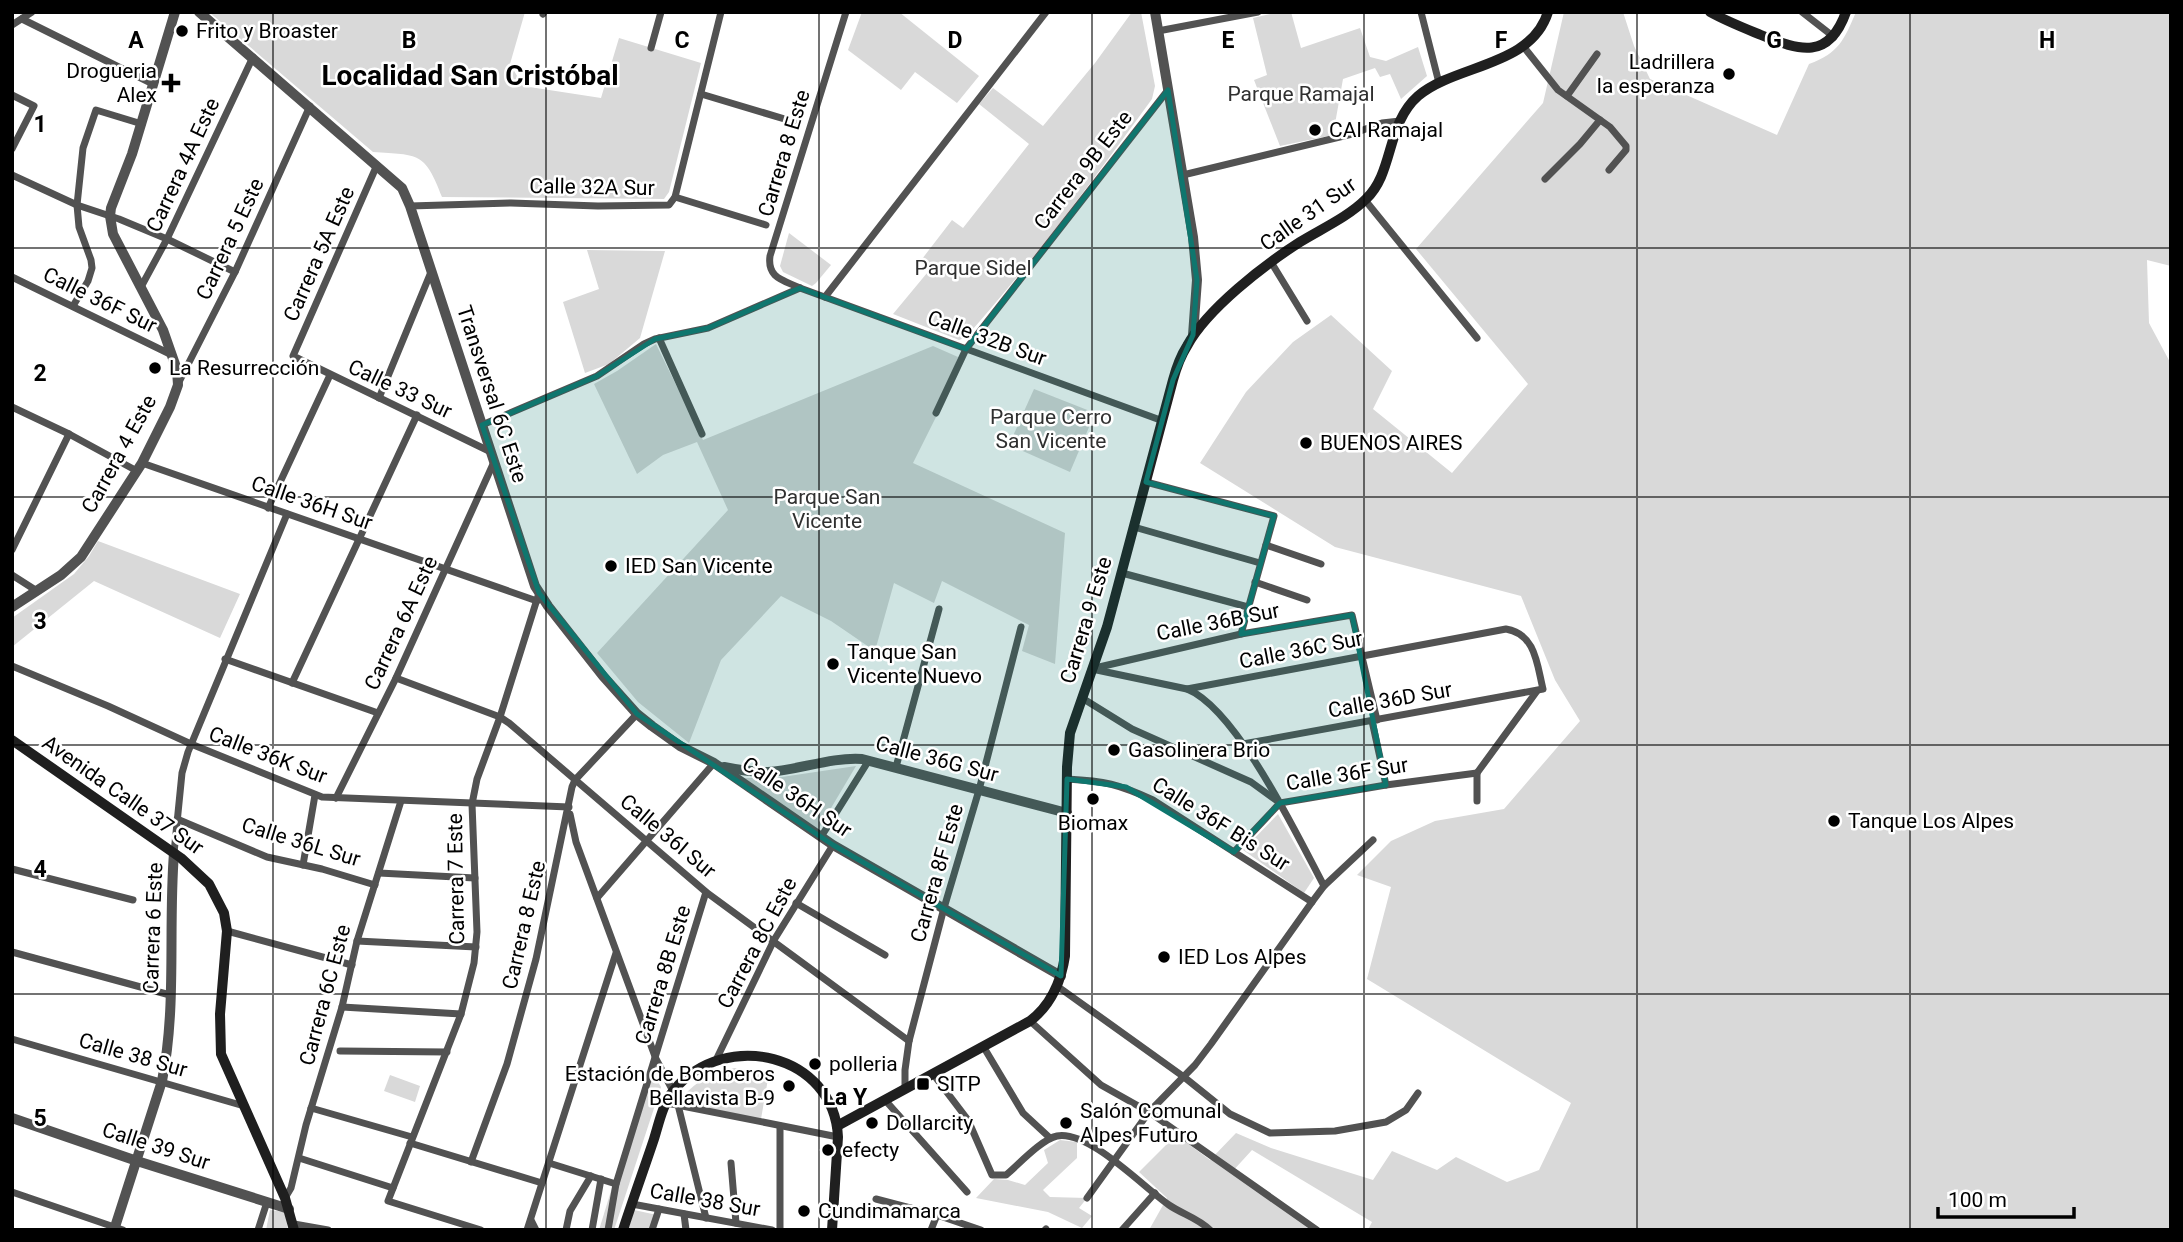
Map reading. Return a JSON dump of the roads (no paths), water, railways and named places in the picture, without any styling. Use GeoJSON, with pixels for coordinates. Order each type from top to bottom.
{"type":"FeatureCollection","features":[{"type":"Feature","properties":{"kind":"main road","name":"Calle 31 Sur"},"geometry":{"type":"LineString","coordinates":[[1193,335],[1230,296],[1271,262],[1365,200],[1378,182],[1400,121],[1412,102],[1439,83],[1523,46],[1543,25],[1548,12]]}},
{"type":"Feature","properties":{"kind":"main road"},"geometry":{"type":"LineString","coordinates":[[1710,12],[1797,48],[1821,46],[1834,37],[1846,12]]}},
{"type":"Feature","properties":{"kind":"main road","name":"Carrera 9 Este"},"geometry":{"type":"LineString","coordinates":[[838,1132],[885,1100],[1030,1021],[1044,1007],[1059,981],[1065,956],[1070,733],[1107,627],[1177,366],[1193,335]]}},
{"type":"Feature","properties":{"kind":"main road","name":"Avenida Calle 37 Sur"},"geometry":{"type":"LineString","coordinates":[[12,740],[193,868],[209,884],[221,905],[226,926]]}},
{"type":"Feature","properties":{"kind":"main road"},"geometry":{"type":"LineString","coordinates":[[226,926],[220,1046],[224,1062],[287,1203],[294,1227]]}},
{"type":"Feature","properties":{"kind":"main road"},"geometry":{"type":"LineString","coordinates":[[623,1230],[672,1104],[673,1091],[691,1074],[716,1060],[753,1054],[767,1056],[791,1066],[823,1093],[838,1132],[832,1230]]}},
{"type":"Feature","properties":{"kind":"street"},"geometry":{"type":"LineString","coordinates":[[12,25],[32,12]]}},
{"type":"Feature","properties":{"kind":"street"},"geometry":{"type":"LineString","coordinates":[[110,216],[142,124],[175,12]]}},
{"type":"Feature","properties":{"kind":"street","name":"Transversal 6C Este"},"geometry":{"type":"LineString","coordinates":[[200,12],[402,188],[537,597]]}},
{"type":"Feature","properties":{"kind":"street"},"geometry":{"type":"LineString","coordinates":[[651,48],[661,12]]}},
{"type":"Feature","properties":{"kind":"street"},"geometry":{"type":"LineString","coordinates":[[675,197],[721,12]]}},
{"type":"Feature","properties":{"kind":"street","name":"Carrera 8 Este"},"geometry":{"type":"LineString","coordinates":[[800,288],[775,276],[770,271],[769,260],[846,12]]}},
{"type":"Feature","properties":{"kind":"street"},"geometry":{"type":"LineString","coordinates":[[825,297],[1046,12]]}},
{"type":"Feature","properties":{"kind":"street","name":"Carrera 9 Este"},"geometry":{"type":"LineString","coordinates":[[1155,12],[1193,237],[1196,271],[1193,335]]}},
{"type":"Feature","properties":{"kind":"street"},"geometry":{"type":"LineString","coordinates":[[1158,31],[1258,12]]}},
{"type":"Feature","properties":{"kind":"street"},"geometry":{"type":"LineString","coordinates":[[1421,12],[1439,83]]}},
{"type":"Feature","properties":{"kind":"street"},"geometry":{"type":"LineString","coordinates":[[1802,12],[1834,37]]}},
{"type":"Feature","properties":{"kind":"street"},"geometry":{"type":"LineString","coordinates":[[22,19],[153,84]]}},
{"type":"Feature","properties":{"kind":"street"},"geometry":{"type":"LineString","coordinates":[[1523,46],[1558,90],[1610,127],[1626,146],[1626,150],[1609,170]]}},
{"type":"Feature","properties":{"kind":"street"},"geometry":{"type":"LineString","coordinates":[[1567,96],[1597,54]]}},
{"type":"Feature","properties":{"kind":"street","name":"Carrera 4A Este"},"geometry":{"type":"LineString","coordinates":[[141,287],[167,239],[253,57]]}},
{"type":"Feature","properties":{"kind":"street","name":"Carrera 9B Este"},"geometry":{"type":"LineString","coordinates":[[936,413],[966,349],[1168,90]]}},
{"type":"Feature","properties":{"kind":"street"},"geometry":{"type":"LineString","coordinates":[[701,94],[798,123]]}},
{"type":"Feature","properties":{"kind":"street"},"geometry":{"type":"LineString","coordinates":[[12,95],[34,106],[12,149]]}},
{"type":"Feature","properties":{"kind":"street","name":"Carrera 5 Este"},"geometry":{"type":"LineString","coordinates":[[178,385],[235,272],[310,106]]}},
{"type":"Feature","properties":{"kind":"street"},"geometry":{"type":"LineString","coordinates":[[73,306],[90,277],[92,268],[79,227],[78,205],[83,148],[96,110],[142,124]]}},
{"type":"Feature","properties":{"kind":"street"},"geometry":{"type":"LineString","coordinates":[[1545,179],[1600,120]]}},
{"type":"Feature","properties":{"kind":"street"},"geometry":{"type":"LineString","coordinates":[[1183,175],[1352,134],[1382,122],[1400,121]]}},
{"type":"Feature","properties":{"kind":"street","name":"Carrera 5A Este"},"geometry":{"type":"LineString","coordinates":[[293,356],[377,165]]}},
{"type":"Feature","properties":{"kind":"street"},"geometry":{"type":"LineString","coordinates":[[12,175],[78,205],[167,239],[235,272]]}},
{"type":"Feature","properties":{"kind":"street","name":"Calle 32A Sur"},"geometry":{"type":"LineString","coordinates":[[410,206],[512,203],[663,205],[672,203],[675,197],[766,225]]}},
{"type":"Feature","properties":{"kind":"street"},"geometry":{"type":"LineString","coordinates":[[1365,200],[1477,338]]}},
{"type":"Feature","properties":{"kind":"street","name":"Carrera 4 Este"},"geometry":{"type":"LineString","coordinates":[[12,607],[61,575],[81,557],[139,467],[170,407],[178,385],[173,355],[163,330],[113,234],[110,216]]}},
{"type":"Feature","properties":{"kind":"street"},"geometry":{"type":"LineString","coordinates":[[1271,262],[1307,321]]}},
{"type":"Feature","properties":{"kind":"street"},"geometry":{"type":"LineString","coordinates":[[379,398],[431,272]]}},
{"type":"Feature","properties":{"kind":"street","name":"Calle 36F Sur"},"geometry":{"type":"LineString","coordinates":[[12,277],[173,355]]}},
{"type":"Feature","properties":{"kind":"street"},"geometry":{"type":"LineString","coordinates":[[482,425],[597,376],[644,344],[718,325],[800,288]]}},
{"type":"Feature","properties":{"kind":"street","name":"Calle 32B Sur"},"geometry":{"type":"LineString","coordinates":[[800,288],[1163,421]]}},
{"type":"Feature","properties":{"kind":"street"},"geometry":{"type":"LineString","coordinates":[[659,338],[702,434]]}},
{"type":"Feature","properties":{"kind":"street","name":"Calle 33 Sur"},"geometry":{"type":"LineString","coordinates":[[293,356],[417,415],[493,457]]}},
{"type":"Feature","properties":{"kind":"street"},"geometry":{"type":"LineString","coordinates":[[268,508],[330,375]]}},
{"type":"Feature","properties":{"kind":"street","name":"Calle 36H Sur"},"geometry":{"type":"LineString","coordinates":[[12,407],[139,467],[287,514],[446,570],[537,597],[548,606],[637,714],[680,746],[714,763],[833,845],[944,908],[1059,981],[1230,1114],[1270,1133],[1335,1131],[1386,1122],[1406,1110],[1418,1093]]}},
{"type":"Feature","properties":{"kind":"street"},"geometry":{"type":"LineString","coordinates":[[292,682],[417,415]]}},
{"type":"Feature","properties":{"kind":"street"},"geometry":{"type":"LineString","coordinates":[[12,550],[69,434]]}},
{"type":"Feature","properties":{"kind":"street","name":"Carrera 6A Este"},"geometry":{"type":"LineString","coordinates":[[336,798],[446,570],[493,457]]}},
{"type":"Feature","properties":{"kind":"street"},"geometry":{"type":"LineString","coordinates":[[1146,482],[1274,516],[1241,634]]}},
{"type":"Feature","properties":{"kind":"street","name":"Carrera 6 Este"},"geometry":{"type":"LineString","coordinates":[[118,1229],[166,1063],[174,853],[183,773],[191,744],[225,659],[287,514]]}},
{"type":"Feature","properties":{"kind":"street"},"geometry":{"type":"LineString","coordinates":[[1134,527],[1260,564]]}},
{"type":"Feature","properties":{"kind":"street"},"geometry":{"type":"LineString","coordinates":[[1266,545],[1321,564]]}},
{"type":"Feature","properties":{"kind":"street"},"geometry":{"type":"LineString","coordinates":[[1122,573],[1248,607]]}},
{"type":"Feature","properties":{"kind":"street"},"geometry":{"type":"LineString","coordinates":[[12,575],[37,591]]}},
{"type":"Feature","properties":{"kind":"street"},"geometry":{"type":"LineString","coordinates":[[1255,582],[1307,600]]}},
{"type":"Feature","properties":{"kind":"street","name":"Carrera 7 Este"},"geometry":{"type":"LineString","coordinates":[[481,1230],[388,1201],[461,1014],[477,932],[472,804],[477,779],[500,717],[537,597]]}},
{"type":"Feature","properties":{"kind":"street"},"geometry":{"type":"LineString","coordinates":[[896,768],[939,609]]}},
{"type":"Feature","properties":{"kind":"street","name":"Calle 36B Sur"},"geometry":{"type":"LineString","coordinates":[[1093,668],[1241,634],[1352,615],[1362,656]]}},
{"type":"Feature","properties":{"kind":"street","name":"Carrera 8F Este"},"geometry":{"type":"LineString","coordinates":[[905,1089],[909,1041],[1021,627]]}},
{"type":"Feature","properties":{"kind":"street","name":"Calle 36C Sur"},"geometry":{"type":"LineString","coordinates":[[1093,668],[1186,689],[1501,629],[1525,637],[1531,646],[1540,690]]}},
{"type":"Feature","properties":{"kind":"street"},"geometry":{"type":"LineString","coordinates":[[1362,656],[1386,785]]}},
{"type":"Feature","properties":{"kind":"street"},"geometry":{"type":"LineString","coordinates":[[225,659],[378,713]]}},
{"type":"Feature","properties":{"kind":"street","name":"Calle 36K Sur"},"geometry":{"type":"LineString","coordinates":[[12,666],[314,795],[569,807]]}},
{"type":"Feature","properties":{"kind":"street","name":"Calle 36I Sur"},"geometry":{"type":"LineString","coordinates":[[396,678],[500,717],[706,892],[909,1041]]}},
{"type":"Feature","properties":{"kind":"street"},"geometry":{"type":"LineString","coordinates":[[1186,689],[1211,704],[1243,744],[1280,803],[1324,886]]}},
{"type":"Feature","properties":{"kind":"street"},"geometry":{"type":"LineString","coordinates":[[1477,801],[1477,773],[1540,690]]}},
{"type":"Feature","properties":{"kind":"street","name":"Calle 36D Sur"},"geometry":{"type":"LineString","coordinates":[[1243,744],[1540,690]]}},
{"type":"Feature","properties":{"kind":"street","name":"Calle 36F Sur"},"geometry":{"type":"LineString","coordinates":[[1082,698],[1132,729],[1251,782],[1280,803],[1477,773]]}},
{"type":"Feature","properties":{"kind":"street"},"geometry":{"type":"LineString","coordinates":[[575,780],[637,714]]}},
{"type":"Feature","properties":{"kind":"street","name":"Calle 36G Sur"},"geometry":{"type":"LineString","coordinates":[[714,763],[734,769],[768,772],[843,759],[869,760],[1067,813]]}},
{"type":"Feature","properties":{"kind":"street"},"geometry":{"type":"LineString","coordinates":[[821,837],[869,760]]}},
{"type":"Feature","properties":{"kind":"street"},"geometry":{"type":"LineString","coordinates":[[597,898],[714,763]]}},
{"type":"Feature","properties":{"kind":"street","name":"Calle 36F Bis Sur"},"geometry":{"type":"LineString","coordinates":[[1067,779],[1111,782],[1126,787],[1170,810],[1312,902]]}},
{"type":"Feature","properties":{"kind":"street","name":"Carrera 8 Este"},"geometry":{"type":"LineString","coordinates":[[471,1162],[511,1051],[536,960],[575,780]]}},
{"type":"Feature","properties":{"kind":"street"},"geometry":{"type":"LineString","coordinates":[[303,864],[314,795]]}},
{"type":"Feature","properties":{"kind":"street","name":"Carrera 6C Este"},"geometry":{"type":"LineString","coordinates":[[287,1203],[311,1108],[342,1007],[357,941],[401,801]]}},
{"type":"Feature","properties":{"kind":"street"},"geometry":{"type":"LineString","coordinates":[[1234,852],[1280,803]]}},
{"type":"Feature","properties":{"kind":"street"},"geometry":{"type":"LineString","coordinates":[[569,807],[576,842],[616,952],[656,1059],[673,1091]]}},
{"type":"Feature","properties":{"kind":"street","name":"Calle 36L Sur"},"geometry":{"type":"LineString","coordinates":[[177,819],[267,856],[375,885]]}},
{"type":"Feature","properties":{"kind":"street"},"geometry":{"type":"LineString","coordinates":[[1087,1198],[1149,1112],[1184,1077],[1211,1044],[1324,886],[1373,840]]}},
{"type":"Feature","properties":{"kind":"street","name":"Carrera 8C Este"},"geometry":{"type":"LineString","coordinates":[[716,1060],[774,940],[833,845]]}},
{"type":"Feature","properties":{"kind":"street"},"geometry":{"type":"LineString","coordinates":[[12,869],[133,900]]}},
{"type":"Feature","properties":{"kind":"street","name":"Calle 36L Sur"},"geometry":{"type":"LineString","coordinates":[[379,873],[475,878]]}},
{"type":"Feature","properties":{"kind":"street","name":"Carrera 8B Este"},"geometry":{"type":"LineString","coordinates":[[608,1230],[617,1184],[706,892]]}},
{"type":"Feature","properties":{"kind":"street"},"geometry":{"type":"LineString","coordinates":[[796,903],[885,955]]}},
{"type":"Feature","properties":{"kind":"street"},"geometry":{"type":"LineString","coordinates":[[226,926],[352,965]]}},
{"type":"Feature","properties":{"kind":"street"},"geometry":{"type":"LineString","coordinates":[[357,941],[476,947]]}},
{"type":"Feature","properties":{"kind":"street"},"geometry":{"type":"LineString","coordinates":[[12,952],[170,995]]}},
{"type":"Feature","properties":{"kind":"street"},"geometry":{"type":"LineString","coordinates":[[527,1230],[616,952]]}},
{"type":"Feature","properties":{"kind":"street"},"geometry":{"type":"LineString","coordinates":[[342,1007],[461,1014]]}},
{"type":"Feature","properties":{"kind":"street"},"geometry":{"type":"LineString","coordinates":[[1030,1021],[1101,1085],[1149,1112],[1317,1230]]}},
{"type":"Feature","properties":{"kind":"street","name":"Calle 38 Sur"},"geometry":{"type":"LineString","coordinates":[[12,1039],[244,1106]]}},
{"type":"Feature","properties":{"kind":"street"},"geometry":{"type":"LineString","coordinates":[[984,1046],[1023,1113],[1050,1138]]}},
{"type":"Feature","properties":{"kind":"street"},"geometry":{"type":"LineString","coordinates":[[340,1051],[447,1052]]}},
{"type":"Feature","properties":{"kind":"street"},"geometry":{"type":"LineString","coordinates":[[933,1074],[968,1120],[992,1175],[1006,1175],[1050,1138],[1064,1135],[1077,1138],[1114,1161],[1166,1203],[1210,1230]]}},
{"type":"Feature","properties":{"kind":"street"},"geometry":{"type":"LineString","coordinates":[[885,1100],[967,1192]]}},
{"type":"Feature","properties":{"kind":"street"},"geometry":{"type":"LineString","coordinates":[[706,1218],[672,1104],[780,1126],[838,1132]]}},
{"type":"Feature","properties":{"kind":"street"},"geometry":{"type":"LineString","coordinates":[[311,1108],[542,1184]]}},
{"type":"Feature","properties":{"kind":"street","name":"Calle 39 Sur"},"geometry":{"type":"LineString","coordinates":[[12,1118],[267,1202],[287,1203]]}},
{"type":"Feature","properties":{"kind":"street"},"geometry":{"type":"LineString","coordinates":[[780,1126],[780,1230]]}},
{"type":"Feature","properties":{"kind":"street"},"geometry":{"type":"LineString","coordinates":[[299,1158],[393,1188]]}},
{"type":"Feature","properties":{"kind":"street"},"geometry":{"type":"LineString","coordinates":[[549,1163],[617,1184]]}},
{"type":"Feature","properties":{"kind":"street"},"geometry":{"type":"LineString","coordinates":[[731,1163],[736,1223]]}},
{"type":"Feature","properties":{"kind":"street"},"geometry":{"type":"LineString","coordinates":[[566,1230],[573,1205],[591,1176]]}},
{"type":"Feature","properties":{"kind":"street"},"geometry":{"type":"LineString","coordinates":[[592,1230],[601,1179]]}},
{"type":"Feature","properties":{"kind":"street"},"geometry":{"type":"LineString","coordinates":[[1122,1230],[1155,1193]]}},
{"type":"Feature","properties":{"kind":"street"},"geometry":{"type":"LineString","coordinates":[[13,1194],[118,1229]]}},
{"type":"Feature","properties":{"kind":"street"},"geometry":{"type":"LineString","coordinates":[[876,1199],[981,1230]]}},
{"type":"Feature","properties":{"kind":"street"},"geometry":{"type":"LineString","coordinates":[[258,1230],[267,1202]]}},
{"type":"Feature","properties":{"kind":"street","name":"Calle 38 Sur"},"geometry":{"type":"LineString","coordinates":[[632,1204],[772,1230]]}},
{"type":"Feature","properties":{"kind":"street"},"geometry":{"type":"LineString","coordinates":[[652,1230],[659,1209]]}},
{"type":"Feature","properties":{"kind":"street"},"geometry":{"type":"LineString","coordinates":[[684,1214],[686,1230]]}},
{"type":"Feature","properties":{"kind":"street"},"geometry":{"type":"LineString","coordinates":[[931,1230],[937,1215]]}},
{"type":"Feature","properties":{"kind":"street"},"geometry":{"type":"LineString","coordinates":[[531,1220],[536,1230]]}},
{"type":"Feature","properties":{"kind":"street"},"geometry":{"type":"LineString","coordinates":[[294,1227],[328,1230]]}},
{"type":"Feature","properties":{"kind":"place","name":"Frito y Broaster"},"geometry":{"type":"Point","coordinates":[182,31]}},
{"type":"Feature","properties":{"kind":"place","name":"Ladrillera la esperanza"},"geometry":{"type":"Point","coordinates":[1729,74]}},
{"type":"Feature","properties":{"kind":"place","name":"Drogueria Alex"},"geometry":{"type":"Point","coordinates":[171,83]}},
{"type":"Feature","properties":{"kind":"place","name":"CAI Ramajal"},"geometry":{"type":"Point","coordinates":[1315,130]}},
{"type":"Feature","properties":{"kind":"place","name":"La Resurrección"},"geometry":{"type":"Point","coordinates":[155,368]}},
{"type":"Feature","properties":{"kind":"place","name":"BUENOS AIRES"},"geometry":{"type":"Point","coordinates":[1306,443]}},
{"type":"Feature","properties":{"kind":"place","name":"IED San Vicente"},"geometry":{"type":"Point","coordinates":[611,566]}},
{"type":"Feature","properties":{"kind":"place","name":"Tanque San Vicente Nuevo"},"geometry":{"type":"Point","coordinates":[833,664]}},
{"type":"Feature","properties":{"kind":"place","name":"Gasolinera Brio"},"geometry":{"type":"Point","coordinates":[1114,750]}},
{"type":"Feature","properties":{"kind":"place","name":"Biomax"},"geometry":{"type":"Point","coordinates":[1093,799]}},
{"type":"Feature","properties":{"kind":"place","name":"Tanque Los Alpes"},"geometry":{"type":"Point","coordinates":[1834,821]}},
{"type":"Feature","properties":{"kind":"place","name":"IED Los Alpes"},"geometry":{"type":"Point","coordinates":[1164,957]}},
{"type":"Feature","properties":{"kind":"place","name":"polleria"},"geometry":{"type":"Point","coordinates":[815,1064]}},
{"type":"Feature","properties":{"kind":"place","name":"SITP"},"geometry":{"type":"Point","coordinates":[923,1084]}},
{"type":"Feature","properties":{"kind":"place","name":"Estación de Bomberos Bellavista B-9"},"geometry":{"type":"Point","coordinates":[789,1086]}},
{"type":"Feature","properties":{"kind":"place","name":"Dollarcity"},"geometry":{"type":"Point","coordinates":[872,1123]}},
{"type":"Feature","properties":{"kind":"place","name":"Salón Comunal Alpes Futuro"},"geometry":{"type":"Point","coordinates":[1066,1123]}},
{"type":"Feature","properties":{"kind":"place","name":"efecty"},"geometry":{"type":"Point","coordinates":[828,1150]}},
{"type":"Feature","properties":{"kind":"place","name":"Cundimamarca"},"geometry":{"type":"Point","coordinates":[804,1211]}},
{"type":"Feature","properties":{"kind":"district","name":"Localidad San Cristóbal"},"geometry":{"type":"Point","coordinates":[470,75]}},
{"type":"Feature","properties":{"kind":"district","name":"La Y"},"geometry":{"type":"Point","coordinates":[845,1097]}},
{"type":"Feature","properties":{"kind":"park label","name":"Parque Ramajal"},"geometry":{"type":"Point","coordinates":[1301,94]}},
{"type":"Feature","properties":{"kind":"park label","name":"Parque Sidel"},"geometry":{"type":"Point","coordinates":[973,268]}},
{"type":"Feature","properties":{"kind":"park label","name":"Parque Cerro San Vicente"},"geometry":{"type":"Point","coordinates":[1051,429]}},
{"type":"Feature","properties":{"kind":"park label","name":"Parque San Vicente"},"geometry":{"type":"Point","coordinates":[827,509]}}]}
